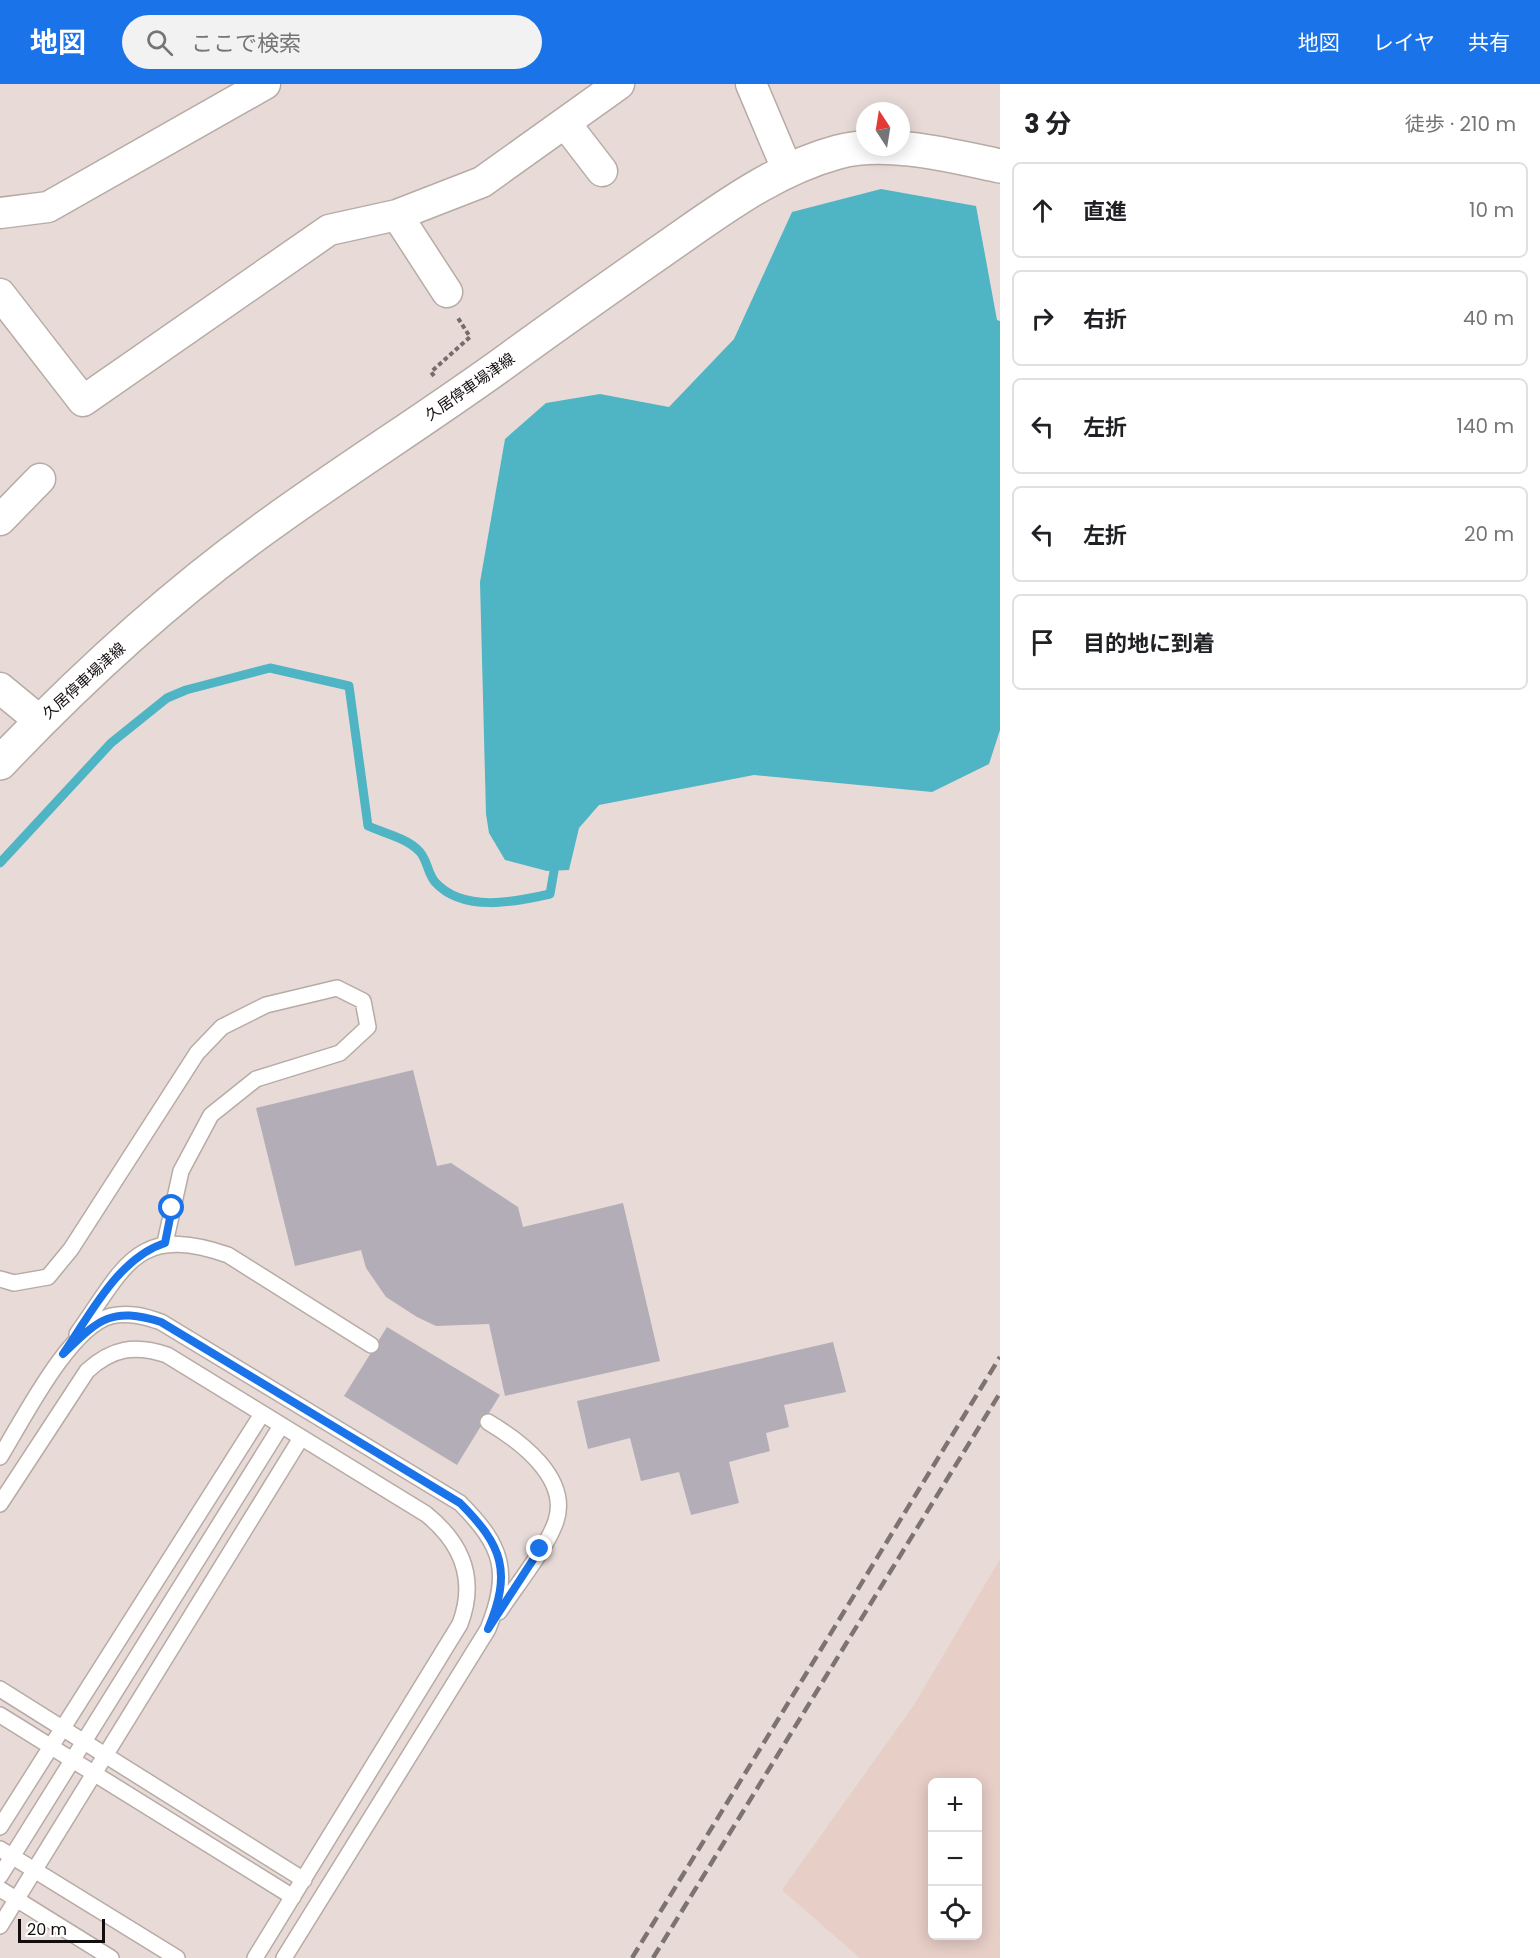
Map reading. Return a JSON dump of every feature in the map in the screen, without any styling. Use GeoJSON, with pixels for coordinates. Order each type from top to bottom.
{"type":"FeatureCollection","features":[{"type":"Feature","properties":{"kind":"main road","name":"久居停車場津線"},"geometry":{"type":"LineString","coordinates":[[0,763],[40,721],[172,600],[262,530],[449,403],[722,209],[787,169],[841,151],[883,148],[942,154],[1000,166]]}},
{"type":"Feature","properties":{"kind":"street"},"geometry":{"type":"LineString","coordinates":[[0,213],[48,207],[265,84]]}},
{"type":"Feature","properties":{"kind":"street"},"geometry":{"type":"LineString","coordinates":[[0,294],[83,401],[329,230],[397,215],[482,182],[619,84]]}},
{"type":"Feature","properties":{"kind":"street"},"geometry":{"type":"LineString","coordinates":[[751,84],[787,169]]}},
{"type":"Feature","properties":{"kind":"street"},"geometry":{"type":"LineString","coordinates":[[565,123],[602,171]]}},
{"type":"Feature","properties":{"kind":"street"},"geometry":{"type":"LineString","coordinates":[[397,215],[447,292]]}},
{"type":"Feature","properties":{"kind":"street"},"geometry":{"type":"LineString","coordinates":[[0,520],[40,479]]}},
{"type":"Feature","properties":{"kind":"street"},"geometry":{"type":"LineString","coordinates":[[0,688],[40,721]]}},
{"type":"Feature","properties":{"kind":"lane"},"geometry":{"type":"LineString","coordinates":[[0,1279],[14,1283],[48,1277],[71,1249],[197,1053],[222,1027],[266,1005],[337,988],[363,1001],[368,1027],[340,1053],[256,1079],[211,1115],[181,1171],[165,1243]]}},
{"type":"Feature","properties":{"kind":"lane"},"geometry":{"type":"LineString","coordinates":[[0,1457],[63,1354],[127,1263],[151,1248],[165,1243],[202,1246],[228,1255],[371,1345]]}},
{"type":"Feature","properties":{"kind":"lane"},"geometry":{"type":"LineString","coordinates":[[63,1354],[85,1333],[109,1316],[136,1314],[161,1322],[460,1503],[492,1540],[499,1559],[500,1600],[488,1629]]}},
{"type":"Feature","properties":{"kind":"lane"},"geometry":{"type":"LineString","coordinates":[[0,1504],[76,1384],[101,1359],[117,1351],[133,1347],[167,1355],[426,1514],[453,1539],[461,1555],[468,1589],[467,1607],[460,1624],[255,1958]]}},
{"type":"Feature","properties":{"kind":"lane"},"geometry":{"type":"LineString","coordinates":[[0,1827],[49,1746],[262,1414]]}},
{"type":"Feature","properties":{"kind":"lane"},"geometry":{"type":"LineString","coordinates":[[284,1958],[556,1521],[558,1495],[549,1475],[513,1437],[488,1422]]}},
{"type":"Feature","properties":{"kind":"lane"},"geometry":{"type":"LineString","coordinates":[[0,1876],[6,1853],[73,1760],[281,1426]]}},
{"type":"Feature","properties":{"kind":"lane"},"geometry":{"type":"LineString","coordinates":[[0,1926],[301,1438]]}},
{"type":"Feature","properties":{"kind":"lane"},"geometry":{"type":"LineString","coordinates":[[0,1689],[60,1729],[304,1880]]}},
{"type":"Feature","properties":{"kind":"lane"},"geometry":{"type":"LineString","coordinates":[[0,1715],[293,1897]]}},
{"type":"Feature","properties":{"kind":"lane"},"geometry":{"type":"LineString","coordinates":[[6,1853],[177,1958]]}},
{"type":"Feature","properties":{"kind":"lane"},"geometry":{"type":"LineString","coordinates":[[0,1889],[111,1958]]}},
{"type":"Feature","properties":{"kind":"shaded area"},"geometry":{"type":"Polygon","coordinates":[[[1000,1559],[1000,1958],[860,1958],[782,1890],[914,1705],[1000,1559]]]}},
{"type":"Feature","properties":{"kind":"water"},"geometry":{"type":"Polygon","coordinates":[[[881,189],[976,206],[997,320],[1000,321],[1000,730],[989,764],[932,792],[754,775],[599,805],[579,828],[569,870],[547,871],[505,860],[489,833],[486,814],[480,582],[505,439],[546,403],[600,394],[669,407],[734,339],[792,212],[881,189]]]}},
{"type":"Feature","properties":{"kind":"building"},"geometry":{"type":"Polygon","coordinates":[[[413,1070],[437,1166],[451,1163],[518,1207],[523,1227],[623,1203],[660,1361],[505,1396],[489,1324],[436,1326],[417,1317],[386,1297],[366,1268],[361,1250],[295,1266],[256,1108],[413,1070]]]}},
{"type":"Feature","properties":{"kind":"building"},"geometry":{"type":"Polygon","coordinates":[[[387,1327],[500,1395],[457,1465],[344,1396],[387,1327]]]}},
{"type":"Feature","properties":{"kind":"building"},"geometry":{"type":"Polygon","coordinates":[[[833,1342],[846,1392],[784,1405],[789,1427],[766,1433],[770,1451],[729,1462],[739,1503],[691,1515],[679,1472],[641,1481],[630,1438],[588,1449],[577,1401],[833,1342]]]}},
{"type":"Feature","properties":{"kind":"waterway"},"geometry":{"type":"LineString","coordinates":[[0,863],[111,743],[167,698],[186,690],[270,668],[349,686],[368,826],[413,846],[421,853],[435,882],[447,892],[474,902],[490,903],[536,897],[550,894],[554,871]]}},
{"type":"Feature","properties":{"kind":"railway"},"geometry":{"type":"LineString","coordinates":[[632,1958],[1000,1357]]}},
{"type":"Feature","properties":{"kind":"railway"},"geometry":{"type":"LineString","coordinates":[[653,1958],[1000,1393]]}},
{"type":"Feature","properties":{"kind":"route"},"geometry":{"type":"LineString","coordinates":[[172,1208],[165,1243],[151,1248],[127,1263],[63,1354],[85,1333],[109,1316],[136,1314],[161,1322],[460,1503],[492,1540],[499,1559],[500,1600],[488,1629],[540,1549]]}}]}
